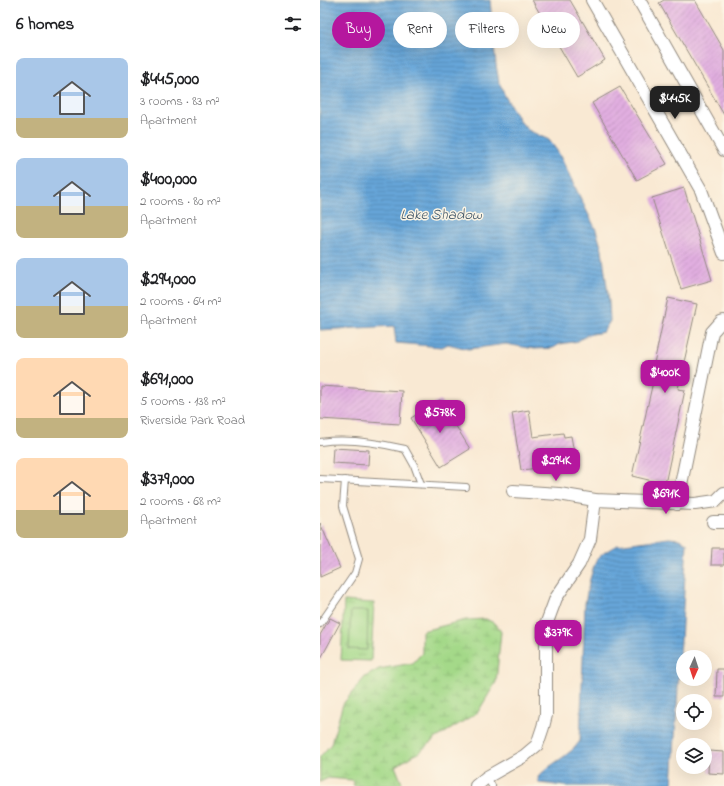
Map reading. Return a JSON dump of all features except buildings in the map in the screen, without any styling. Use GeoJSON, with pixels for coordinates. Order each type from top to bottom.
{"type":"FeatureCollection","features":[{"type":"Feature","properties":{"kind":"street"},"geometry":{"type":"LineString","coordinates":[[592,0],[701,190],[722,237],[724,253]]}},
{"type":"Feature","properties":{"kind":"street"},"geometry":{"type":"LineString","coordinates":[[639,0],[724,150]]}},
{"type":"Feature","properties":{"kind":"street"},"geometry":{"type":"LineString","coordinates":[[677,504],[712,332],[721,322],[724,321]]}},
{"type":"Feature","properties":{"kind":"street"},"geometry":{"type":"LineString","coordinates":[[513,491],[559,494],[596,500],[677,504],[695,504],[716,501],[724,493]]}},
{"type":"Feature","properties":{"kind":"street"},"geometry":{"type":"LineString","coordinates":[[476,786],[489,782],[537,745],[546,715],[546,625],[556,598],[579,564],[590,539],[596,500]]}},
{"type":"Feature","properties":{"kind":"lane"},"geometry":{"type":"LineString","coordinates":[[320,442],[332,440],[374,443],[405,449],[414,465],[421,484]]}},
{"type":"Feature","properties":{"kind":"lane"},"geometry":{"type":"LineString","coordinates":[[320,479],[466,487]]}},
{"type":"Feature","properties":{"kind":"lane"},"geometry":{"type":"LineString","coordinates":[[320,624],[355,573],[360,559],[344,506],[345,480]]}},
{"type":"Feature","properties":{"kind":"green space"},"geometry":{"type":"Polygon","coordinates":[[[344,601],[374,603],[371,661],[341,660],[344,601]]]}},
{"type":"Feature","properties":{"kind":"green space"},"geometry":{"type":"Polygon","coordinates":[[[351,611],[368,611],[367,650],[349,649],[351,611]]]}},
{"type":"Feature","properties":{"kind":"green space"},"geometry":{"type":"Polygon","coordinates":[[[486,619],[496,624],[501,632],[496,682],[478,712],[435,739],[418,753],[395,766],[403,786],[354,786],[352,780],[328,778],[320,782],[320,757],[331,744],[343,704],[365,677],[379,669],[413,663],[422,653],[422,631],[466,620],[486,619]]]}},
{"type":"Feature","properties":{"kind":"water","name":"Lake Shadow"},"geometry":{"type":"Polygon","coordinates":[[[320,0],[490,0],[491,12],[455,12],[455,48],[494,48],[499,82],[505,96],[519,120],[528,130],[549,140],[558,152],[596,230],[602,250],[610,321],[603,332],[587,335],[578,341],[560,344],[553,348],[535,349],[506,344],[468,349],[448,344],[442,347],[396,343],[394,326],[320,330],[320,0]]]}},
{"type":"Feature","properties":{"kind":"water"},"geometry":{"type":"Polygon","coordinates":[[[669,538],[679,539],[687,543],[680,650],[676,650],[676,686],[678,686],[678,694],[676,694],[672,786],[565,786],[539,783],[538,777],[576,747],[580,741],[585,603],[596,560],[605,552],[617,545],[669,538]]]}}]}
